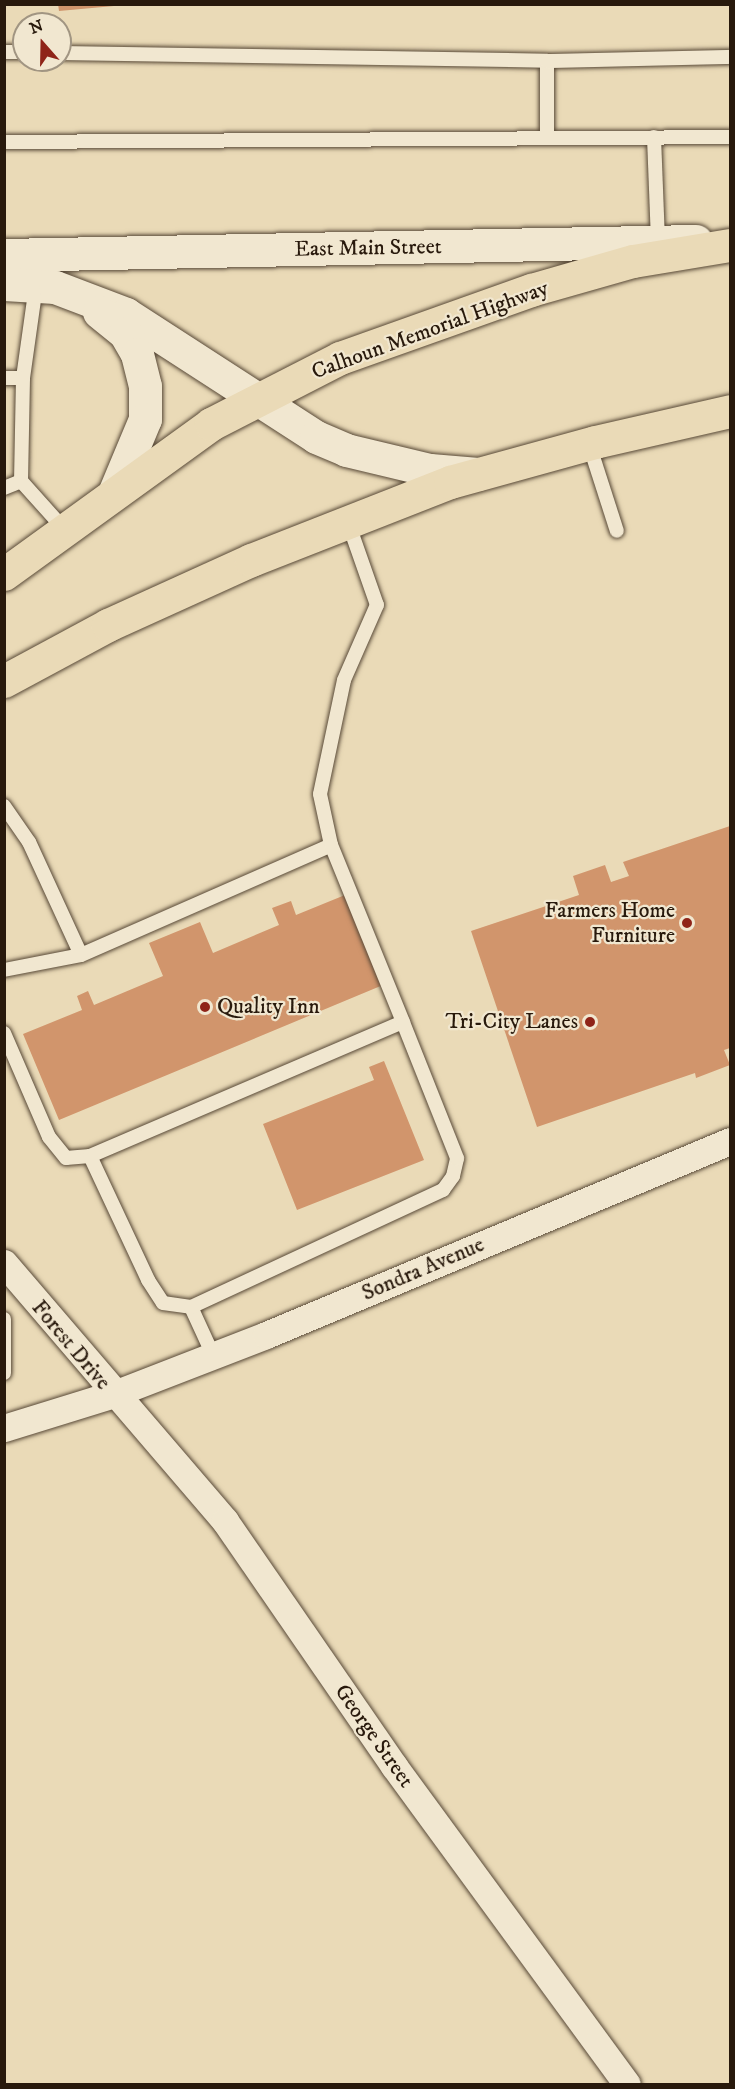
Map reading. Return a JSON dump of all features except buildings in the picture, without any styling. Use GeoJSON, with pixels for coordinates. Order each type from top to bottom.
{"type":"FeatureCollection","features":[{"type":"Feature","properties":{"kind":"highway","name":"Calhoun Memorial Highway"},"geometry":{"type":"LineString","coordinates":[[4,574],[211,424],[340,358],[531,290],[633,261],[730,243]]}},
{"type":"Feature","properties":{"kind":"highway"},"geometry":{"type":"LineString","coordinates":[[4,681],[108,625],[251,560],[478,474],[589,444],[729,416]]}},
{"type":"Feature","properties":{"kind":"main road","name":"East Main Street"},"geometry":{"type":"LineString","coordinates":[[26,275],[658,241],[730,243]]}},
{"type":"Feature","properties":{"kind":"main road","name":"East Main Street"},"geometry":{"type":"LineString","coordinates":[[4,255],[26,275],[126,314],[316,437],[346,450],[430,470],[478,474]]}},
{"type":"Feature","properties":{"kind":"main road"},"geometry":{"type":"LineString","coordinates":[[74,292],[125,333],[137,354],[145,386],[145,419],[114,493]]}},
{"type":"Feature","properties":{"kind":"street","name":"Sondra Avenue"},"geometry":{"type":"LineString","coordinates":[[114,1394],[730,1141]]}},
{"type":"Feature","properties":{"kind":"street","name":"Forest Drive"},"geometry":{"type":"LineString","coordinates":[[4,1263],[114,1394],[4,1428]]}},
{"type":"Feature","properties":{"kind":"street","name":"George Street"},"geometry":{"type":"LineString","coordinates":[[114,1394],[225,1521],[394,1766],[627,2085]]}},
{"type":"Feature","properties":{"kind":"lane"},"geometry":{"type":"LineString","coordinates":[[72,53],[547,60],[730,57]]}},
{"type":"Feature","properties":{"kind":"lane"},"geometry":{"type":"LineString","coordinates":[[547,60],[547,138]]}},
{"type":"Feature","properties":{"kind":"lane"},"geometry":{"type":"LineString","coordinates":[[654,137],[658,241]]}},
{"type":"Feature","properties":{"kind":"lane"},"geometry":{"type":"LineString","coordinates":[[4,142],[730,137]]}},
{"type":"Feature","properties":{"kind":"lane"},"geometry":{"type":"LineString","coordinates":[[26,275],[21,481],[64,530]]}},
{"type":"Feature","properties":{"kind":"lane"},"geometry":{"type":"LineString","coordinates":[[4,378],[23,378]]}},
{"type":"Feature","properties":{"kind":"lane"},"geometry":{"type":"LineString","coordinates":[[589,444],[616,531]]}},
{"type":"Feature","properties":{"kind":"lane"},"geometry":{"type":"LineString","coordinates":[[4,489],[21,481]]}},
{"type":"Feature","properties":{"kind":"lane"},"geometry":{"type":"LineString","coordinates":[[90,1156],[148,1280],[163,1303],[191,1307],[443,1190],[453,1176],[457,1158],[331,844],[320,794],[344,680],[377,605],[348,522]]}},
{"type":"Feature","properties":{"kind":"lane"},"geometry":{"type":"LineString","coordinates":[[4,806],[29,842],[81,956]]}},
{"type":"Feature","properties":{"kind":"lane"},"geometry":{"type":"LineString","coordinates":[[4,970],[81,956],[331,844]]}},
{"type":"Feature","properties":{"kind":"lane"},"geometry":{"type":"LineString","coordinates":[[4,1033],[49,1137],[66,1158],[90,1156],[403,1022]]}},
{"type":"Feature","properties":{"kind":"lane"},"geometry":{"type":"LineString","coordinates":[[191,1307],[213,1355]]}},
{"type":"Feature","properties":{"kind":"lane"},"geometry":{"type":"LineString","coordinates":[[4,1319],[4,1373]]}},
{"type":"Feature","properties":{"kind":"place","name":"Farmers Home Furniture"},"geometry":{"type":"Point","coordinates":[687,923]}},
{"type":"Feature","properties":{"kind":"place","name":"Quality Inn"},"geometry":{"type":"Point","coordinates":[205,1007]}},
{"type":"Feature","properties":{"kind":"place","name":"Tri-City Lanes"},"geometry":{"type":"Point","coordinates":[590,1022]}}]}
